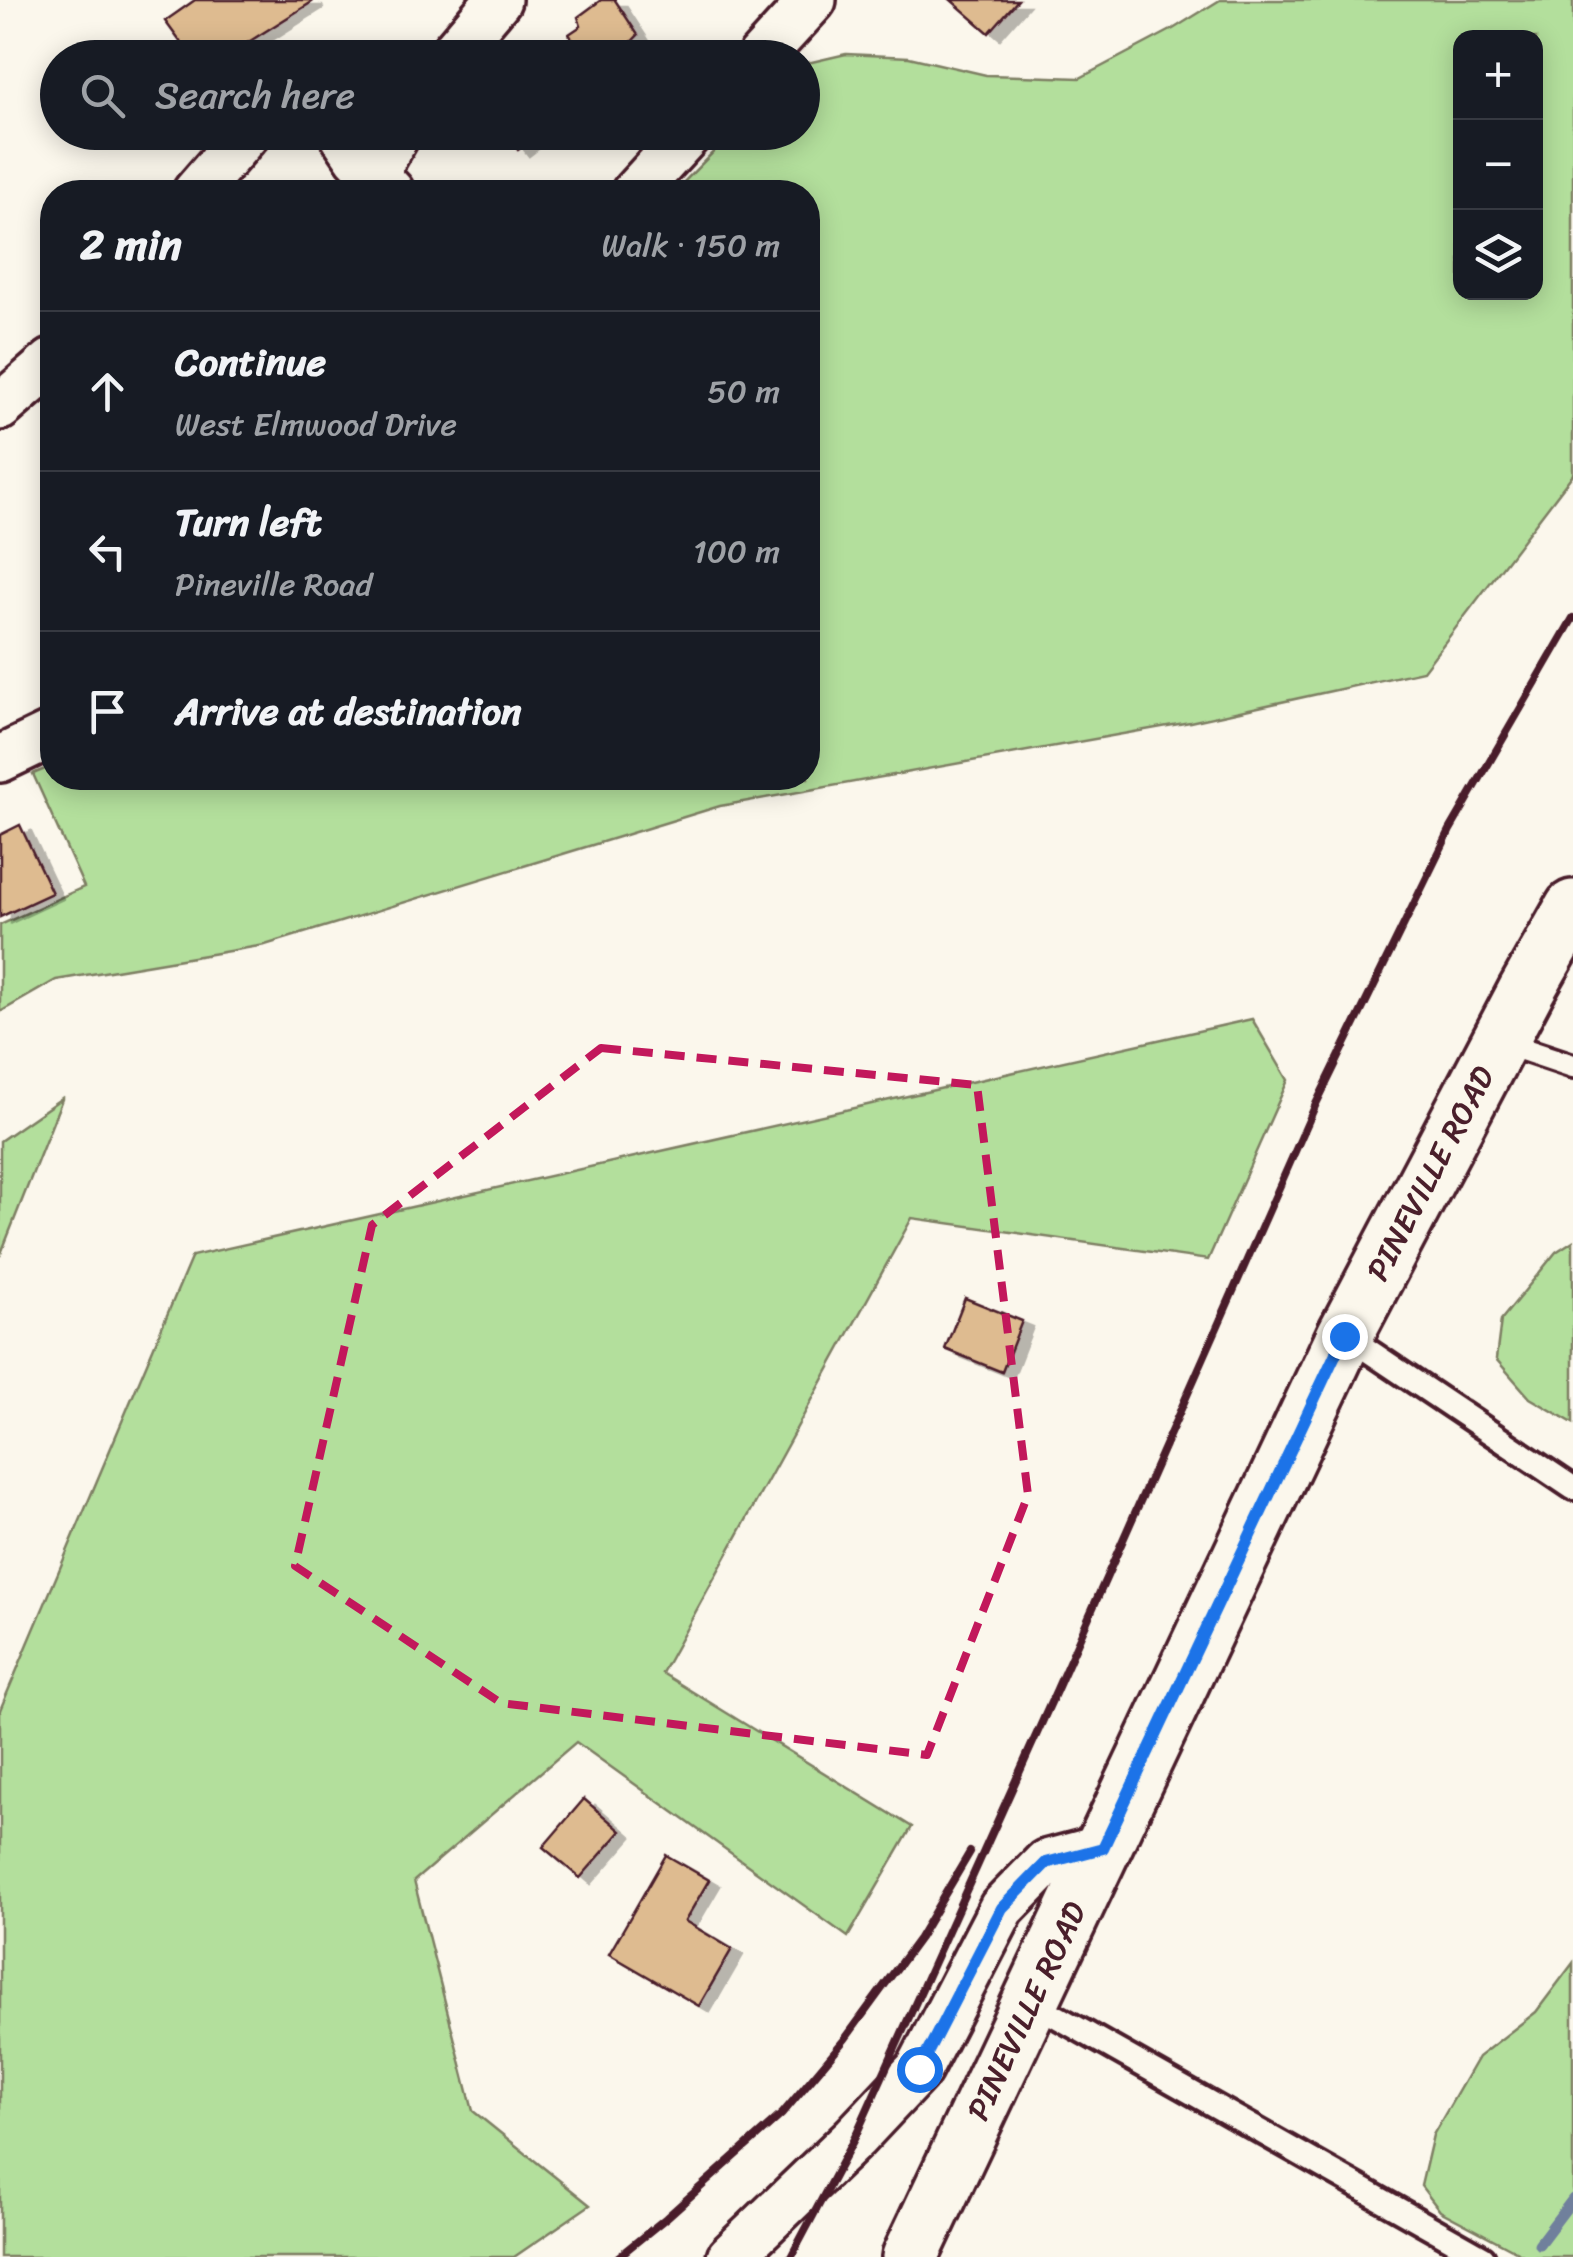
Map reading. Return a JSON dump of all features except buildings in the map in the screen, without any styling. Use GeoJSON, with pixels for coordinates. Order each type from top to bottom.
{"type":"FeatureCollection","features":[{"type":"Feature","properties":{"kind":"main road","name":"PINEVILLE ROAD"},"geometry":{"type":"LineString","coordinates":[[910,2257],[1344,1336],[1573,908]]}},
{"type":"Feature","properties":{"kind":"street"},"geometry":{"type":"LineString","coordinates":[[464,40],[498,0]]}},
{"type":"Feature","properties":{"kind":"street"},"geometry":{"type":"LineString","coordinates":[[777,40],[814,0]]}},
{"type":"Feature","properties":{"kind":"street"},"geometry":{"type":"LineString","coordinates":[[206,180],[232,150]]}},
{"type":"Feature","properties":{"kind":"street"},"geometry":{"type":"LineString","coordinates":[[353,150],[380,180]]}},
{"type":"Feature","properties":{"kind":"street"},"geometry":{"type":"LineString","coordinates":[[384,180],[393,150]]}},
{"type":"Feature","properties":{"kind":"street"},"geometry":{"type":"LineString","coordinates":[[645,180],[673,150]]}},
{"type":"Feature","properties":{"kind":"street"},"geometry":{"type":"LineString","coordinates":[[0,408],[40,373]]}},
{"type":"Feature","properties":{"kind":"street"},"geometry":{"type":"LineString","coordinates":[[0,759],[40,740]]}},
{"type":"Feature","properties":{"kind":"street"},"geometry":{"type":"LineString","coordinates":[[730,2257],[856,2137],[919,2069],[1002,1908],[1046,1863],[1103,1848]]}},
{"type":"Feature","properties":{"kind":"lane"},"geometry":{"type":"LineString","coordinates":[[1499,1042],[1573,1066]]}},
{"type":"Feature","properties":{"kind":"lane"},"geometry":{"type":"LineString","coordinates":[[1344,1336],[1573,1488]]}},
{"type":"Feature","properties":{"kind":"lane"},"geometry":{"type":"LineString","coordinates":[[1030,2002],[1483,2257]]}},
{"type":"Feature","properties":{"kind":"highlighted area"},"geometry":{"type":"Polygon","coordinates":[[[601,1048],[977,1085],[1028,1495],[927,1755],[501,1703],[295,1566],[372,1225],[601,1048]]]}},
{"type":"Feature","properties":{"kind":"green space"},"geometry":{"type":"Polygon","coordinates":[[[1220,0],[1573,0],[1573,474],[1423,671],[1190,722],[820,788],[820,180],[686,180],[715,150],[820,150],[820,60],[846,54],[909,57],[986,75],[1080,78],[1220,0]]]}},
{"type":"Feature","properties":{"kind":"green space"},"geometry":{"type":"Polygon","coordinates":[[[40,771],[40,790],[33,774],[40,771]]]}},
{"type":"Feature","properties":{"kind":"green space"},"geometry":{"type":"Polygon","coordinates":[[[40,790],[810,790],[720,806],[265,945],[56,980],[0,1012],[0,925],[84,887],[40,790]]]}},
{"type":"Feature","properties":{"kind":"green space"},"geometry":{"type":"Polygon","coordinates":[[[1252,1019],[1288,1080],[1208,1260],[912,1218],[662,1673],[912,1827],[848,1937],[576,1742],[414,1881],[473,2111],[590,2205],[514,2257],[0,2257],[0,1710],[192,1256],[1252,1019]]]}},
{"type":"Feature","properties":{"kind":"green space"},"geometry":{"type":"Polygon","coordinates":[[[62,1099],[0,1256],[0,1141],[62,1099]]]}},
{"type":"Feature","properties":{"kind":"green space"},"geometry":{"type":"Polygon","coordinates":[[[1573,1241],[1573,1423],[1530,1398],[1496,1359],[1501,1320],[1556,1252],[1573,1241]]]}},
{"type":"Feature","properties":{"kind":"green space"},"geometry":{"type":"Polygon","coordinates":[[[1573,1963],[1573,2257],[1527,2257],[1440,2211],[1421,2186],[1433,2135],[1478,2057],[1536,2012],[1573,1963]]]}},
{"type":"Feature","properties":{"kind":"waterway"},"geometry":{"type":"LineString","coordinates":[[1539,2244],[1573,2199]]}},
{"type":"Feature","properties":{"kind":"railway"},"geometry":{"type":"LineString","coordinates":[[791,2257],[855,2137],[1316,1104],[1450,830],[1573,618]]}},
{"type":"Feature","properties":{"kind":"railway"},"geometry":{"type":"LineString","coordinates":[[618,2257],[782,2114],[845,2039],[919,1938],[970,1852]]}},
{"type":"Feature","properties":{"kind":"route"},"geometry":{"type":"LineString","coordinates":[[919,2069],[1002,1908],[1046,1863],[1103,1848],[1344,1336]]}}]}
